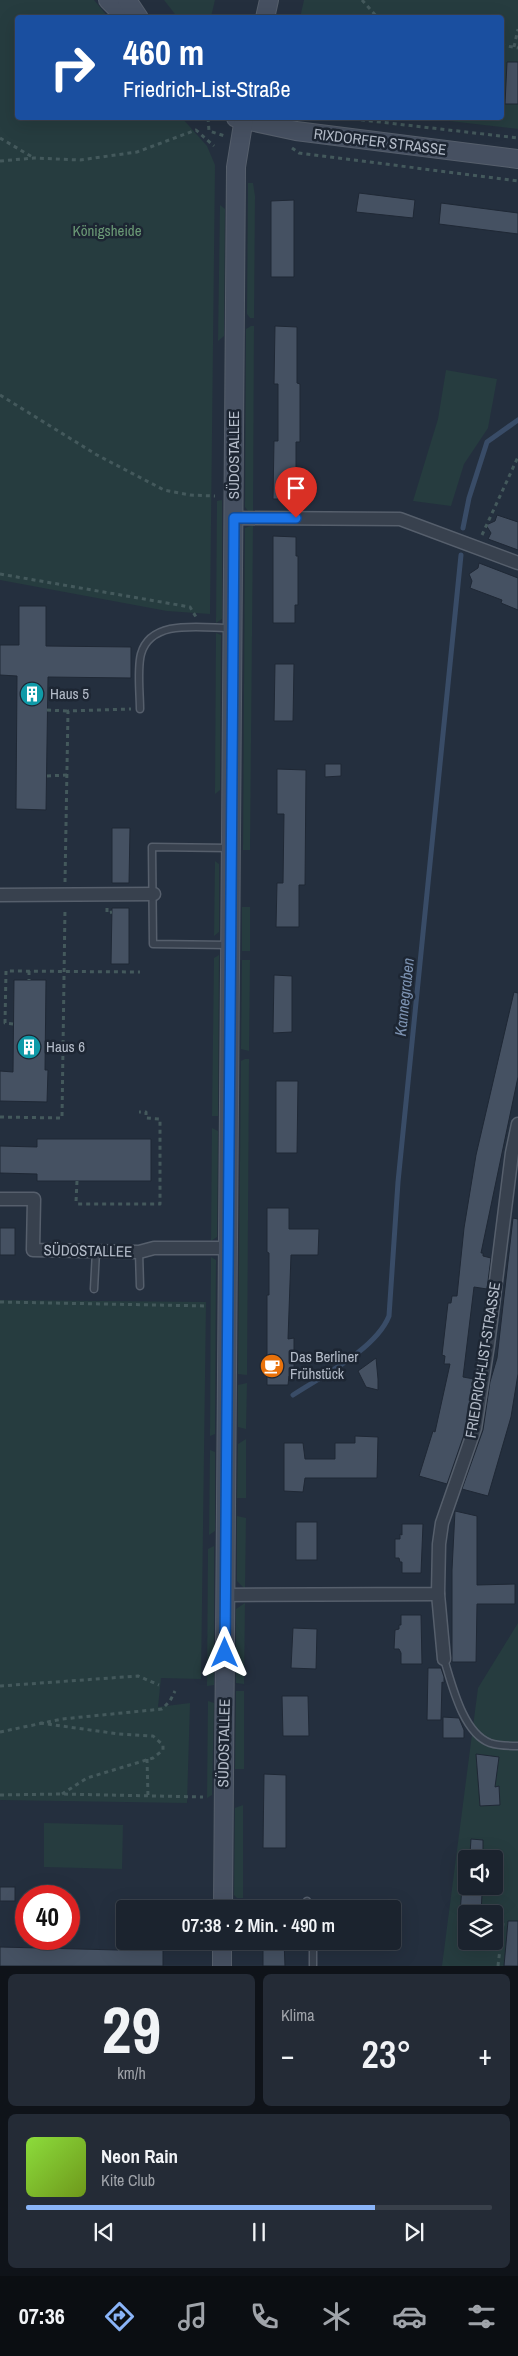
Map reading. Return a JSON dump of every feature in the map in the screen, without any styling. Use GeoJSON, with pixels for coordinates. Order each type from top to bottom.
{"type":"FeatureCollection","features":[{"type":"Feature","properties":{"kind":"street"},"geometry":{"type":"LineString","coordinates":[[108,0],[123,15]]}},
{"type":"Feature","properties":{"kind":"street"},"geometry":{"type":"LineString","coordinates":[[127,0],[137,15]]}},
{"type":"Feature","properties":{"kind":"street"},"geometry":{"type":"LineString","coordinates":[[266,15],[269,0]]}},
{"type":"Feature","properties":{"kind":"street","name":"SÜDOSTALLEE"},"geometry":{"type":"LineString","coordinates":[[223,1900],[236,167],[241,120]]}},
{"type":"Feature","properties":{"kind":"street","name":"RIXDORFER STRASSE"},"geometry":{"type":"LineString","coordinates":[[249,120],[296,131],[376,143],[518,159]]}},
{"type":"Feature","properties":{"kind":"street"},"geometry":{"type":"LineString","coordinates":[[234,518],[400,519],[518,563]]}},
{"type":"Feature","properties":{"kind":"street"},"geometry":{"type":"LineString","coordinates":[[0,895],[154,894]]}},
{"type":"Feature","properties":{"kind":"street","name":"FRIEDRICH-LIST-STRASSE"},"geometry":{"type":"LineString","coordinates":[[444,1659],[438,1594],[442,1523],[475,1428],[488,1345],[512,1153],[518,1124]]}},
{"type":"Feature","properties":{"kind":"street","name":"SÜDOSTALLEE"},"geometry":{"type":"LineString","coordinates":[[0,1199],[34,1199],[33,1250],[139,1252],[154,1248],[228,1248]]}},
{"type":"Feature","properties":{"kind":"street"},"geometry":{"type":"LineString","coordinates":[[225,1595],[438,1594]]}},
{"type":"Feature","properties":{"kind":"street"},"geometry":{"type":"LineString","coordinates":[[222,1950],[222,1966]]}},
{"type":"Feature","properties":{"kind":"lane"},"geometry":{"type":"LineString","coordinates":[[140,709],[141,654],[149,639],[158,632],[168,629],[233,628]]}},
{"type":"Feature","properties":{"kind":"lane"},"geometry":{"type":"LineString","coordinates":[[230,945],[152,944],[154,894],[152,847],[231,848]]}},
{"type":"Feature","properties":{"kind":"lane"},"geometry":{"type":"LineString","coordinates":[[94,1289],[96,1251]]}},
{"type":"Feature","properties":{"kind":"lane"},"geometry":{"type":"LineString","coordinates":[[139,1252],[140,1286]]}},
{"type":"Feature","properties":{"kind":"lane","name":"FRIEDRICH-LIST-STRASSE"},"geometry":{"type":"LineString","coordinates":[[444,1659],[468,1723],[477,1736],[490,1743],[518,1746]]}},
{"type":"Feature","properties":{"kind":"lane"},"geometry":{"type":"LineString","coordinates":[[312,1965],[313,1950]]}},
{"type":"Feature","properties":{"kind":"path"},"geometry":{"type":"LineString","coordinates":[[362,0],[375,15]]}},
{"type":"Feature","properties":{"kind":"path"},"geometry":{"type":"LineString","coordinates":[[516,47],[518,29]]}},
{"type":"Feature","properties":{"kind":"path"},"geometry":{"type":"LineString","coordinates":[[354,120],[518,138]]}},
{"type":"Feature","properties":{"kind":"path"},"geometry":{"type":"LineString","coordinates":[[0,161],[34,158],[80,160],[137,152],[196,130],[214,146]]}},
{"type":"Feature","properties":{"kind":"path"},"geometry":{"type":"LineString","coordinates":[[0,138],[34,158]]}},
{"type":"Feature","properties":{"kind":"path"},"geometry":{"type":"LineString","coordinates":[[288,146],[299,153],[518,181]]}},
{"type":"Feature","properties":{"kind":"path"},"geometry":{"type":"LineString","coordinates":[[0,395],[97,455],[164,490],[190,495],[215,496]]}},
{"type":"Feature","properties":{"kind":"path"},"geometry":{"type":"LineString","coordinates":[[477,547],[518,457]]}},
{"type":"Feature","properties":{"kind":"path"},"geometry":{"type":"LineString","coordinates":[[0,574],[190,607],[196,615],[195,628]]}},
{"type":"Feature","properties":{"kind":"path"},"geometry":{"type":"LineString","coordinates":[[47,710],[140,709]]}},
{"type":"Feature","properties":{"kind":"path"},"geometry":{"type":"LineString","coordinates":[[0,1117],[62,1118],[68,711]]}},
{"type":"Feature","properties":{"kind":"path"},"geometry":{"type":"LineString","coordinates":[[47,776],[67,776]]}},
{"type":"Feature","properties":{"kind":"path"},"geometry":{"type":"LineString","coordinates":[[13,1024],[5,1023],[6,971],[140,972]]}},
{"type":"Feature","properties":{"kind":"path"},"geometry":{"type":"LineString","coordinates":[[29,971],[29,980]]}},
{"type":"Feature","properties":{"kind":"path"},"geometry":{"type":"LineString","coordinates":[[77,1181],[76,1202],[78,1204],[160,1204],[160,1119],[146,1118],[146,1112],[139,1112]]}},
{"type":"Feature","properties":{"kind":"path"},"geometry":{"type":"LineString","coordinates":[[0,1302],[208,1306]]}},
{"type":"Feature","properties":{"kind":"path"},"geometry":{"type":"LineString","coordinates":[[0,1686],[138,1676],[159,1685]]}},
{"type":"Feature","properties":{"kind":"path"},"geometry":{"type":"LineString","coordinates":[[0,1732],[40,1723],[162,1709],[170,1701],[175,1691]]}},
{"type":"Feature","properties":{"kind":"path"},"geometry":{"type":"LineString","coordinates":[[40,1723],[119,1734],[154,1736],[163,1745],[162,1750],[148,1759],[87,1778],[62,1794]]}},
{"type":"Feature","properties":{"kind":"path"},"geometry":{"type":"LineString","coordinates":[[148,1759],[148,1796]]}},
{"type":"Feature","properties":{"kind":"path"},"geometry":{"type":"LineString","coordinates":[[0,1795],[62,1794],[203,1797]]}},
{"type":"Feature","properties":{"kind":"path"},"geometry":{"type":"LineString","coordinates":[[498,1966],[500,1950]]}},
{"type":"Feature","properties":{"kind":"green space","name":"Königsheide"},"geometry":{"type":"Polygon","coordinates":[[[0,0],[94,0],[106,15],[15,15],[15,120],[184,120],[207,146],[215,165],[210,614],[167,611],[0,580],[0,0]]]}},
{"type":"Feature","properties":{"kind":"green space"},"geometry":{"type":"Polygon","coordinates":[[[164,0],[215,0],[211,15],[176,15],[164,0]]]}},
{"type":"Feature","properties":{"kind":"green space"},"geometry":{"type":"Polygon","coordinates":[[[304,0],[518,0],[518,129],[440,120],[504,120],[504,15],[301,15],[304,0]]]}},
{"type":"Feature","properties":{"kind":"green space"},"geometry":{"type":"Polygon","coordinates":[[[248,183],[253,183],[255,196],[254,318],[250,318],[247,314],[248,183]]]}},
{"type":"Feature","properties":{"kind":"green space"},"geometry":{"type":"Polygon","coordinates":[[[220,205],[225,209],[224,336],[218,341],[220,205]]]}},
{"type":"Feature","properties":{"kind":"green space"},"geometry":{"type":"Polygon","coordinates":[[[254,326],[253,512],[248,511],[245,507],[246,329],[254,326]]]}},
{"type":"Feature","properties":{"kind":"green space"},"geometry":{"type":"Polygon","coordinates":[[[446,370],[497,379],[488,428],[464,464],[451,506],[413,501],[438,419],[446,370]]]}},
{"type":"Feature","properties":{"kind":"green space"},"geometry":{"type":"Polygon","coordinates":[[[222,500],[222,619],[216,623],[217,501],[222,500]]]}},
{"type":"Feature","properties":{"kind":"green space"},"geometry":{"type":"Polygon","coordinates":[[[253,525],[250,850],[243,850],[245,528],[253,525]]]}},
{"type":"Feature","properties":{"kind":"green space"},"geometry":{"type":"Polygon","coordinates":[[[216,633],[221,635],[220,790],[215,794],[216,633]]]}},
{"type":"Feature","properties":{"kind":"green space"},"geometry":{"type":"Polygon","coordinates":[[[215,861],[219,864],[219,932],[214,936],[215,861]]]}},
{"type":"Feature","properties":{"kind":"green space"},"geometry":{"type":"Polygon","coordinates":[[[242,907],[250,907],[250,951],[242,951],[242,907]]]}},
{"type":"Feature","properties":{"kind":"green space"},"geometry":{"type":"Polygon","coordinates":[[[219,955],[218,1116],[212,1116],[214,958],[219,955]]]}},
{"type":"Feature","properties":{"kind":"green space"},"geometry":{"type":"Polygon","coordinates":[[[242,960],[250,960],[249,1051],[241,1049],[242,960]]]}},
{"type":"Feature","properties":{"kind":"green space"},"geometry":{"type":"Polygon","coordinates":[[[249,1059],[247,1375],[238,1374],[241,1061],[249,1059]]]}},
{"type":"Feature","properties":{"kind":"green space"},"geometry":{"type":"Polygon","coordinates":[[[212,1128],[218,1131],[217,1237],[211,1241],[212,1128]]]}},
{"type":"Feature","properties":{"kind":"green space"},"geometry":{"type":"Polygon","coordinates":[[[211,1257],[216,1260],[215,1434],[210,1436],[211,1257]]]}},
{"type":"Feature","properties":{"kind":"green space"},"geometry":{"type":"Polygon","coordinates":[[[0,1300],[206,1302],[201,1679],[161,1678],[158,1707],[190,1703],[187,1803],[0,1800],[0,1300]]]}},
{"type":"Feature","properties":{"kind":"green space"},"geometry":{"type":"Polygon","coordinates":[[[247,1383],[246,1429],[238,1427],[238,1385],[247,1383]]]}},
{"type":"Feature","properties":{"kind":"green space"},"geometry":{"type":"Polygon","coordinates":[[[246,1439],[246,1498],[237,1498],[238,1444],[246,1439]]]}},
{"type":"Feature","properties":{"kind":"green space"},"geometry":{"type":"Polygon","coordinates":[[[210,1450],[215,1452],[215,1531],[209,1535],[210,1450]]]}},
{"type":"Feature","properties":{"kind":"green space"},"geometry":{"type":"Polygon","coordinates":[[[237,1516],[246,1518],[245,1589],[237,1581],[237,1516]]]}},
{"type":"Feature","properties":{"kind":"green space"},"geometry":{"type":"Polygon","coordinates":[[[214,1546],[214,1685],[207,1686],[208,1549],[214,1546]]]}},
{"type":"Feature","properties":{"kind":"green space"},"geometry":{"type":"Polygon","coordinates":[[[245,1603],[244,1684],[236,1683],[236,1609],[245,1603]]]}},
{"type":"Feature","properties":{"kind":"green space"},"geometry":{"type":"Polygon","coordinates":[[[518,1623],[518,1966],[442,1966],[478,1688],[518,1623]]]}},
{"type":"Feature","properties":{"kind":"green space"},"geometry":{"type":"Polygon","coordinates":[[[236,1691],[244,1691],[244,1769],[235,1769],[236,1691]]]}},
{"type":"Feature","properties":{"kind":"green space"},"geometry":{"type":"Polygon","coordinates":[[[208,1701],[214,1703],[212,1795],[207,1798],[208,1701]]]}},
{"type":"Feature","properties":{"kind":"green space"},"geometry":{"type":"Polygon","coordinates":[[[243,1805],[243,1898],[237,1898],[234,1895],[235,1808],[243,1805]]]}},
{"type":"Feature","properties":{"kind":"green space"},"geometry":{"type":"Polygon","coordinates":[[[44,1823],[123,1825],[122,1869],[44,1867],[44,1823]]]}},
{"type":"Feature","properties":{"kind":"building"},"geometry":{"type":"Polygon","coordinates":[[[507,62],[518,62],[518,104],[505,104],[507,62]]]}},
{"type":"Feature","properties":{"kind":"building"},"geometry":{"type":"Polygon","coordinates":[[[359,193],[415,200],[413,218],[356,212],[359,193]]]}},
{"type":"Feature","properties":{"kind":"building"},"geometry":{"type":"Polygon","coordinates":[[[294,200],[294,277],[271,277],[271,201],[294,200]]]}},
{"type":"Feature","properties":{"kind":"building"},"geometry":{"type":"Polygon","coordinates":[[[441,203],[518,213],[518,234],[439,224],[441,203]]]}},
{"type":"Feature","properties":{"kind":"building"},"geometry":{"type":"Polygon","coordinates":[[[275,326],[297,327],[297,383],[300,384],[300,442],[296,442],[296,499],[273,499],[274,441],[278,441],[278,384],[274,384],[275,326]]]}},
{"type":"Feature","properties":{"kind":"building"},"geometry":{"type":"Polygon","coordinates":[[[497,515],[518,522],[518,550],[488,539],[491,533],[486,525],[495,521],[497,515]]]}},
{"type":"Feature","properties":{"kind":"building"},"geometry":{"type":"Polygon","coordinates":[[[273,536],[296,537],[298,605],[295,605],[295,623],[273,623],[273,536]]]}},
{"type":"Feature","properties":{"kind":"building"},"geometry":{"type":"Polygon","coordinates":[[[479,563],[518,578],[518,610],[501,603],[502,600],[470,588],[472,581],[469,574],[478,568],[479,563]]]}},
{"type":"Feature","properties":{"kind":"building","name":"Haus 5"},"geometry":{"type":"Polygon","coordinates":[[[19,606],[46,606],[46,646],[131,647],[131,678],[48,677],[46,810],[16,809],[17,676],[0,675],[0,645],[19,645],[19,606]]]}},
{"type":"Feature","properties":{"kind":"building"},"geometry":{"type":"Polygon","coordinates":[[[275,664],[294,664],[293,721],[274,721],[275,664]]]}},
{"type":"Feature","properties":{"kind":"building"},"geometry":{"type":"Polygon","coordinates":[[[325,764],[341,764],[341,776],[325,777],[325,764]]]}},
{"type":"Feature","properties":{"kind":"building"},"geometry":{"type":"Polygon","coordinates":[[[277,769],[306,770],[305,885],[299,885],[299,927],[276,927],[277,883],[283,883],[284,814],[277,814],[277,769]]]}},
{"type":"Feature","properties":{"kind":"building"},"geometry":{"type":"Polygon","coordinates":[[[112,828],[130,828],[129,883],[112,883],[112,828]]]}},
{"type":"Feature","properties":{"kind":"building"},"geometry":{"type":"Polygon","coordinates":[[[112,908],[129,908],[129,964],[111,964],[112,908]]]}},
{"type":"Feature","properties":{"kind":"building"},"geometry":{"type":"Polygon","coordinates":[[[274,975],[292,976],[292,1032],[273,1033],[274,975]]]}},
{"type":"Feature","properties":{"kind":"building","name":"Haus 6"},"geometry":{"type":"Polygon","coordinates":[[[14,980],[46,980],[45,1070],[48,1070],[47,1102],[0,1101],[0,1071],[13,1072],[14,980]]]}},
{"type":"Feature","properties":{"kind":"building"},"geometry":{"type":"Polygon","coordinates":[[[514,992],[518,993],[518,1077],[481,1253],[483,1253],[483,1256],[491,1258],[487,1289],[474,1287],[463,1377],[474,1379],[467,1426],[447,1484],[419,1476],[433,1431],[435,1432],[450,1364],[444,1364],[445,1356],[442,1355],[448,1303],[451,1303],[452,1296],[457,1296],[464,1228],[476,1155],[514,992]]]}},
{"type":"Feature","properties":{"kind":"building"},"geometry":{"type":"Polygon","coordinates":[[[276,1081],[298,1081],[297,1153],[276,1153],[276,1081]]]}},
{"type":"Feature","properties":{"kind":"building"},"geometry":{"type":"Polygon","coordinates":[[[37,1139],[151,1139],[151,1181],[37,1181],[37,1174],[0,1173],[0,1146],[37,1147],[37,1139]]]}},
{"type":"Feature","properties":{"kind":"building"},"geometry":{"type":"Polygon","coordinates":[[[267,1208],[289,1208],[289,1229],[319,1229],[318,1255],[291,1255],[288,1339],[294,1338],[294,1350],[298,1353],[294,1357],[294,1376],[289,1376],[288,1385],[267,1385],[269,1253],[267,1252],[267,1208]]]}},
{"type":"Feature","properties":{"kind":"building"},"geometry":{"type":"Polygon","coordinates":[[[513,1218],[518,1219],[518,1374],[511,1417],[488,1496],[462,1489],[483,1430],[490,1382],[497,1358],[513,1218]]]}},
{"type":"Feature","properties":{"kind":"building"},"geometry":{"type":"Polygon","coordinates":[[[0,1228],[15,1228],[15,1255],[0,1255],[0,1228]]]}},
{"type":"Feature","properties":{"kind":"building"},"geometry":{"type":"Polygon","coordinates":[[[376,1358],[378,1390],[366,1387],[358,1371],[376,1358]]]}},
{"type":"Feature","properties":{"kind":"building"},"geometry":{"type":"Polygon","coordinates":[[[355,1436],[378,1437],[377,1478],[305,1478],[303,1492],[284,1491],[284,1443],[303,1443],[305,1459],[335,1459],[335,1443],[355,1443],[355,1436]]]}},
{"type":"Feature","properties":{"kind":"building"},"geometry":{"type":"Polygon","coordinates":[[[455,1511],[477,1516],[477,1585],[515,1584],[515,1604],[477,1604],[476,1662],[452,1662],[452,1570],[455,1511]]]}},
{"type":"Feature","properties":{"kind":"building"},"geometry":{"type":"Polygon","coordinates":[[[296,1522],[317,1522],[317,1560],[296,1560],[296,1522]]]}},
{"type":"Feature","properties":{"kind":"building"},"geometry":{"type":"Polygon","coordinates":[[[402,1524],[423,1524],[421,1573],[402,1573],[402,1562],[400,1562],[399,1558],[395,1558],[395,1539],[400,1539],[400,1534],[402,1535],[402,1524]]]}},
{"type":"Feature","properties":{"kind":"building"},"geometry":{"type":"Polygon","coordinates":[[[401,1615],[421,1615],[422,1664],[401,1664],[401,1653],[399,1649],[394,1649],[395,1630],[399,1629],[399,1625],[401,1625],[401,1615]]]}},
{"type":"Feature","properties":{"kind":"building"},"geometry":{"type":"Polygon","coordinates":[[[293,1628],[317,1629],[316,1669],[291,1668],[293,1628]]]}},
{"type":"Feature","properties":{"kind":"building"},"geometry":{"type":"Polygon","coordinates":[[[428,1668],[441,1668],[444,1677],[444,1683],[442,1682],[441,1720],[427,1720],[428,1668]]]}},
{"type":"Feature","properties":{"kind":"building"},"geometry":{"type":"Polygon","coordinates":[[[282,1696],[308,1696],[309,1736],[283,1736],[282,1696]]]}},
{"type":"Feature","properties":{"kind":"building"},"geometry":{"type":"Polygon","coordinates":[[[443,1717],[459,1718],[464,1730],[464,1738],[443,1738],[443,1717]]]}},
{"type":"Feature","properties":{"kind":"building"},"geometry":{"type":"Polygon","coordinates":[[[476,1754],[499,1757],[495,1787],[499,1786],[500,1805],[480,1806],[476,1754]]]}},
{"type":"Feature","properties":{"kind":"building"},"geometry":{"type":"Polygon","coordinates":[[[264,1774],[286,1775],[286,1848],[263,1848],[264,1774]]]}},
{"type":"Feature","properties":{"kind":"building"},"geometry":{"type":"Polygon","coordinates":[[[471,1839],[483,1840],[483,1850],[470,1850],[471,1839]]]}},
{"type":"Feature","properties":{"kind":"building"},"geometry":{"type":"Polygon","coordinates":[[[0,1887],[15,1887],[15,1901],[0,1901],[0,1887]]]}},
{"type":"Feature","properties":{"kind":"building"},"geometry":{"type":"Polygon","coordinates":[[[461,1895],[482,1895],[481,1905],[461,1905],[461,1895]]]}},
{"type":"Feature","properties":{"kind":"building"},"geometry":{"type":"Polygon","coordinates":[[[508,1921],[518,1921],[518,1966],[504,1966],[508,1921]]]}},
{"type":"Feature","properties":{"kind":"building"},"geometry":{"type":"Polygon","coordinates":[[[0,1947],[15,1947],[15,1950],[163,1950],[163,1966],[0,1966],[0,1947]]]}},
{"type":"Feature","properties":{"kind":"building"},"geometry":{"type":"Polygon","coordinates":[[[263,1950],[284,1950],[285,1966],[263,1966],[263,1950]]]}},
{"type":"Feature","properties":{"kind":"waterway","name":"Kannegraben"},"geometry":{"type":"LineString","coordinates":[[463,528],[469,498],[487,442],[518,420]]}},
{"type":"Feature","properties":{"kind":"waterway","name":"Kannegraben"},"geometry":{"type":"LineString","coordinates":[[293,1395],[361,1350],[373,1340],[389,1316],[398,1182],[461,555]]}},
{"type":"Feature","properties":{"kind":"place","name":"Haus 5"},"geometry":{"type":"Point","coordinates":[32,694]}},
{"type":"Feature","properties":{"kind":"place","name":"Haus 6"},"geometry":{"type":"Point","coordinates":[29,1047]}},
{"type":"Feature","properties":{"kind":"place","name":"Das Berliner Frühstück"},"geometry":{"type":"Point","coordinates":[272,1366]}},
{"type":"Feature","properties":{"kind":"route"},"geometry":{"type":"LineString","coordinates":[[225,1653],[234,518],[296,518]]}}]}
